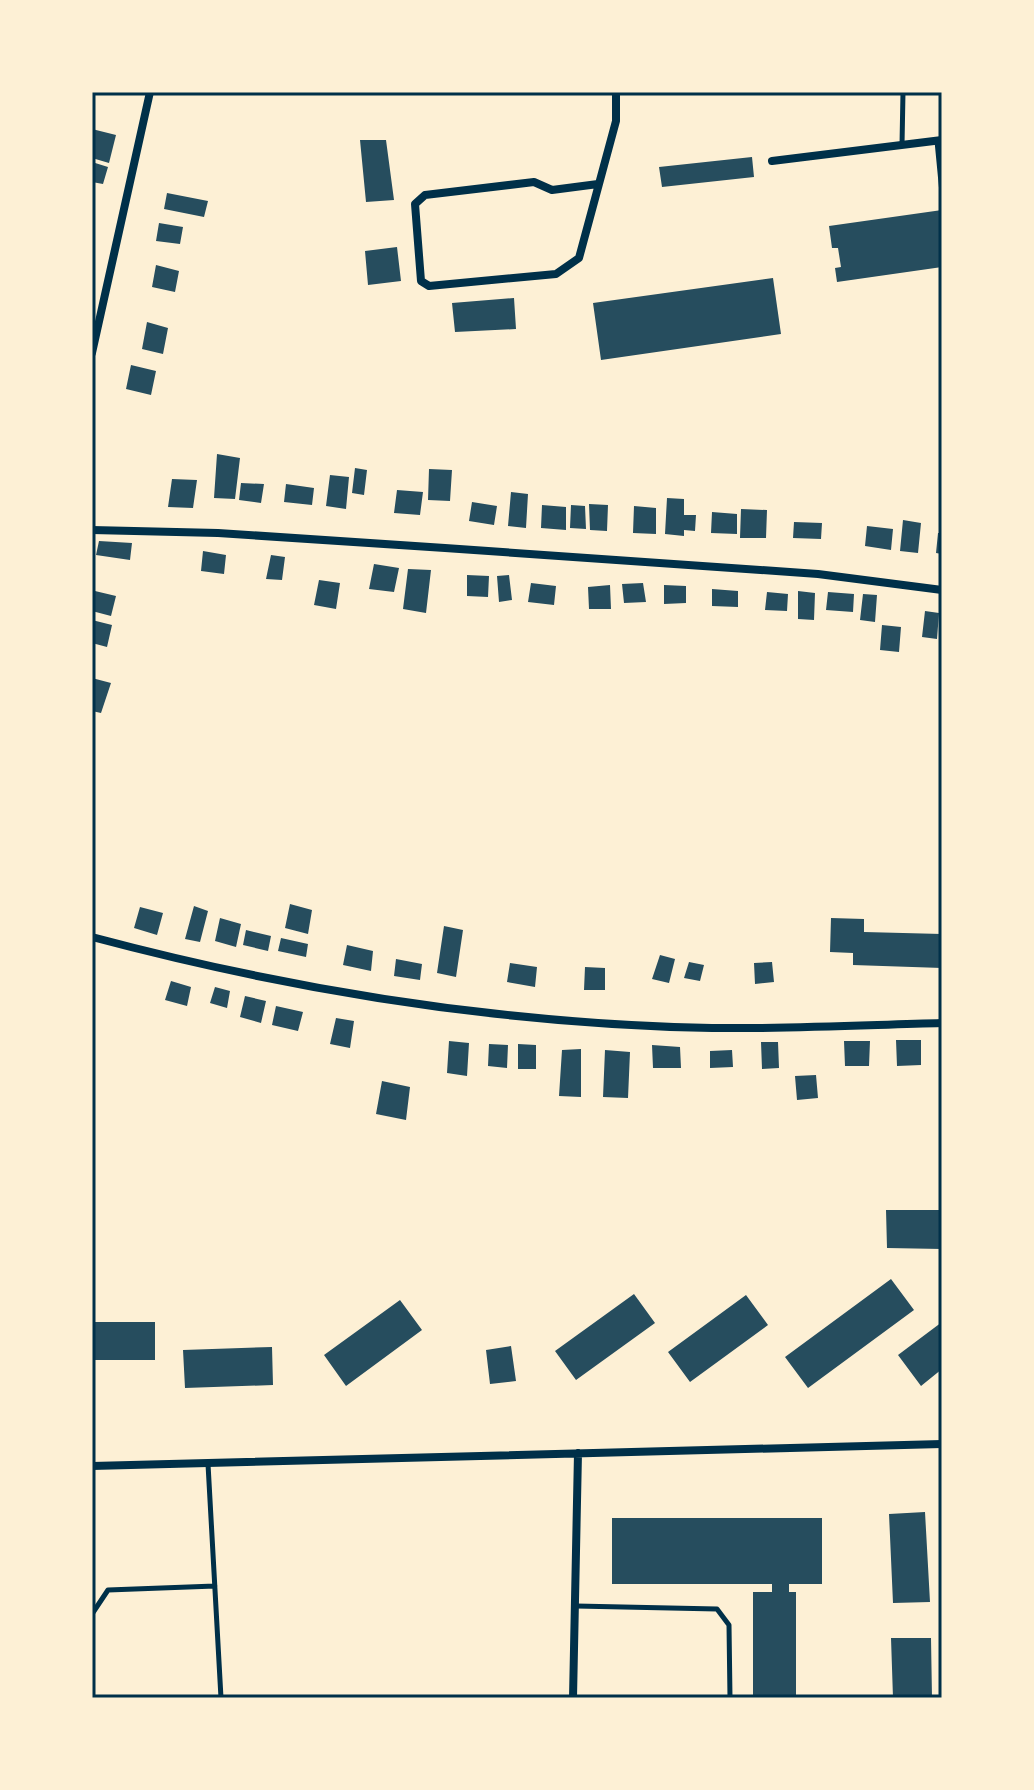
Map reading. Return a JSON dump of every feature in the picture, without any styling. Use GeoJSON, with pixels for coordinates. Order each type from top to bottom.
{"type":"FeatureCollection","features":[{"type":"Feature","properties":{"kind":"street"},"geometry":{"type":"LineString","coordinates":[[92,353],[150,92]]}},
{"type":"Feature","properties":{"kind":"street"},"geometry":{"type":"LineString","coordinates":[[598,184],[552,190],[534,182],[425,195],[415,204],[421,281],[429,286],[556,274],[579,258],[616,121],[616,92]]}},
{"type":"Feature","properties":{"kind":"street"},"geometry":{"type":"LineString","coordinates":[[772,161],[940,140]]}},
{"type":"Feature","properties":{"kind":"street"},"geometry":{"type":"LineString","coordinates":[[92,530],[218,533],[818,574],[942,590]]}},
{"type":"Feature","properties":{"kind":"street"},"geometry":{"type":"LineString","coordinates":[[92,937],[211,969],[373,999],[535,1017],[712,1028],[942,1023]]}},
{"type":"Feature","properties":{"kind":"street"},"geometry":{"type":"LineString","coordinates":[[92,1466],[942,1444]]}},
{"type":"Feature","properties":{"kind":"street"},"geometry":{"type":"LineString","coordinates":[[573,1698],[578,1453]]}},
{"type":"Feature","properties":{"kind":"lane"},"geometry":{"type":"LineString","coordinates":[[902,145],[903,92]]}},
{"type":"Feature","properties":{"kind":"lane"},"geometry":{"type":"LineString","coordinates":[[940,140],[942,193]]}},
{"type":"Feature","properties":{"kind":"lane"},"geometry":{"type":"LineString","coordinates":[[208,1463],[221,1698]]}},
{"type":"Feature","properties":{"kind":"lane"},"geometry":{"type":"LineString","coordinates":[[92,1614],[108,1590],[215,1586]]}},
{"type":"Feature","properties":{"kind":"lane"},"geometry":{"type":"LineString","coordinates":[[575,1606],[717,1609],[729,1625],[730,1698]]}},
{"type":"Feature","properties":{"kind":"building"},"geometry":{"type":"Polygon","coordinates":[[[92,129],[116,135],[109,163],[92,158],[92,129]]]}},
{"type":"Feature","properties":{"kind":"building"},"geometry":{"type":"Polygon","coordinates":[[[360,140],[386,140],[394,200],[366,202],[360,140]]]}},
{"type":"Feature","properties":{"kind":"building"},"geometry":{"type":"Polygon","coordinates":[[[752,157],[754,177],[662,187],[659,167],[752,157]]]}},
{"type":"Feature","properties":{"kind":"building"},"geometry":{"type":"Polygon","coordinates":[[[92,162],[108,167],[103,184],[92,182],[92,162]]]}},
{"type":"Feature","properties":{"kind":"building"},"geometry":{"type":"Polygon","coordinates":[[[167,193],[208,201],[204,217],[164,209],[167,193]]]}},
{"type":"Feature","properties":{"kind":"building"},"geometry":{"type":"Polygon","coordinates":[[[942,210],[942,267],[837,282],[835,268],[841,267],[838,248],[832,248],[829,226],[942,210]]]}},
{"type":"Feature","properties":{"kind":"building"},"geometry":{"type":"Polygon","coordinates":[[[159,223],[183,227],[180,244],[156,241],[159,223]]]}},
{"type":"Feature","properties":{"kind":"building"},"geometry":{"type":"Polygon","coordinates":[[[397,247],[401,281],[368,285],[365,251],[397,247]]]}},
{"type":"Feature","properties":{"kind":"building"},"geometry":{"type":"Polygon","coordinates":[[[156,265],[179,271],[175,292],[152,287],[156,265]]]}},
{"type":"Feature","properties":{"kind":"building"},"geometry":{"type":"Polygon","coordinates":[[[773,278],[781,334],[601,360],[593,303],[773,278]]]}},
{"type":"Feature","properties":{"kind":"building"},"geometry":{"type":"Polygon","coordinates":[[[514,298],[516,329],[455,332],[452,303],[514,298]]]}},
{"type":"Feature","properties":{"kind":"building"},"geometry":{"type":"Polygon","coordinates":[[[147,322],[168,328],[163,354],[142,349],[147,322]]]}},
{"type":"Feature","properties":{"kind":"building"},"geometry":{"type":"Polygon","coordinates":[[[131,365],[156,371],[151,395],[126,389],[131,365]]]}},
{"type":"Feature","properties":{"kind":"building"},"geometry":{"type":"Polygon","coordinates":[[[217,454],[240,458],[235,499],[214,498],[217,454]]]}},
{"type":"Feature","properties":{"kind":"building"},"geometry":{"type":"Polygon","coordinates":[[[355,468],[367,470],[364,495],[352,493],[355,468]]]}},
{"type":"Feature","properties":{"kind":"building"},"geometry":{"type":"Polygon","coordinates":[[[429,469],[452,470],[450,501],[428,500],[429,469]]]}},
{"type":"Feature","properties":{"kind":"building"},"geometry":{"type":"Polygon","coordinates":[[[330,475],[349,477],[346,509],[326,506],[330,475]]]}},
{"type":"Feature","properties":{"kind":"building"},"geometry":{"type":"Polygon","coordinates":[[[172,479],[197,480],[193,508],[168,507],[172,479]]]}},
{"type":"Feature","properties":{"kind":"building"},"geometry":{"type":"Polygon","coordinates":[[[241,483],[264,484],[261,503],[239,500],[241,483]]]}},
{"type":"Feature","properties":{"kind":"building"},"geometry":{"type":"Polygon","coordinates":[[[286,484],[314,488],[312,505],[284,502],[286,484]]]}},
{"type":"Feature","properties":{"kind":"building"},"geometry":{"type":"Polygon","coordinates":[[[397,490],[423,492],[420,515],[394,513],[397,490]]]}},
{"type":"Feature","properties":{"kind":"building"},"geometry":{"type":"Polygon","coordinates":[[[511,492],[528,494],[526,528],[508,526],[511,492]]]}},
{"type":"Feature","properties":{"kind":"building"},"geometry":{"type":"Polygon","coordinates":[[[667,498],[684,499],[684,515],[696,515],[695,531],[684,530],[684,536],[665,534],[667,498]]]}},
{"type":"Feature","properties":{"kind":"building"},"geometry":{"type":"Polygon","coordinates":[[[472,502],[497,506],[494,525],[469,521],[472,502]]]}},
{"type":"Feature","properties":{"kind":"building"},"geometry":{"type":"Polygon","coordinates":[[[589,504],[608,505],[607,531],[590,530],[589,504]]]}},
{"type":"Feature","properties":{"kind":"building"},"geometry":{"type":"Polygon","coordinates":[[[542,505],[566,507],[566,530],[541,528],[542,505]]]}},
{"type":"Feature","properties":{"kind":"building"},"geometry":{"type":"Polygon","coordinates":[[[571,505],[585,506],[586,529],[570,528],[571,505]]]}},
{"type":"Feature","properties":{"kind":"building"},"geometry":{"type":"Polygon","coordinates":[[[634,506],[656,508],[656,534],[633,533],[634,506]]]}},
{"type":"Feature","properties":{"kind":"building"},"geometry":{"type":"Polygon","coordinates":[[[741,509],[767,510],[766,538],[740,538],[741,509]]]}},
{"type":"Feature","properties":{"kind":"building"},"geometry":{"type":"Polygon","coordinates":[[[712,512],[737,514],[737,534],[711,533],[712,512]]]}},
{"type":"Feature","properties":{"kind":"building"},"geometry":{"type":"Polygon","coordinates":[[[903,520],[921,523],[918,553],[900,551],[903,520]]]}},
{"type":"Feature","properties":{"kind":"building"},"geometry":{"type":"Polygon","coordinates":[[[794,522],[822,523],[821,539],[793,538],[794,522]]]}},
{"type":"Feature","properties":{"kind":"building"},"geometry":{"type":"Polygon","coordinates":[[[867,526],[893,529],[891,550],[865,546],[867,526]]]}},
{"type":"Feature","properties":{"kind":"building"},"geometry":{"type":"Polygon","coordinates":[[[938,533],[942,533],[942,554],[936,553],[938,533]]]}},
{"type":"Feature","properties":{"kind":"building"},"geometry":{"type":"Polygon","coordinates":[[[99,541],[132,543],[130,560],[96,555],[99,541]]]}},
{"type":"Feature","properties":{"kind":"building"},"geometry":{"type":"Polygon","coordinates":[[[203,551],[226,555],[224,574],[201,571],[203,551]]]}},
{"type":"Feature","properties":{"kind":"building"},"geometry":{"type":"Polygon","coordinates":[[[271,555],[285,557],[282,580],[266,579],[271,555]]]}},
{"type":"Feature","properties":{"kind":"building"},"geometry":{"type":"Polygon","coordinates":[[[374,564],[399,568],[394,592],[369,589],[374,564]]]}},
{"type":"Feature","properties":{"kind":"building"},"geometry":{"type":"Polygon","coordinates":[[[408,569],[431,570],[426,613],[403,609],[408,569]]]}},
{"type":"Feature","properties":{"kind":"building"},"geometry":{"type":"Polygon","coordinates":[[[467,575],[489,576],[488,597],[467,596],[467,575]]]}},
{"type":"Feature","properties":{"kind":"building"},"geometry":{"type":"Polygon","coordinates":[[[509,575],[512,600],[499,602],[497,576],[509,575]]]}},
{"type":"Feature","properties":{"kind":"building"},"geometry":{"type":"Polygon","coordinates":[[[319,580],[340,583],[336,609],[314,605],[319,580]]]}},
{"type":"Feature","properties":{"kind":"building"},"geometry":{"type":"Polygon","coordinates":[[[531,583],[556,586],[554,605],[528,602],[531,583]]]}},
{"type":"Feature","properties":{"kind":"building"},"geometry":{"type":"Polygon","coordinates":[[[643,583],[646,602],[624,603],[622,584],[643,583]]]}},
{"type":"Feature","properties":{"kind":"building"},"geometry":{"type":"Polygon","coordinates":[[[610,585],[611,609],[589,609],[588,587],[610,585]]]}},
{"type":"Feature","properties":{"kind":"building"},"geometry":{"type":"Polygon","coordinates":[[[664,585],[686,586],[686,603],[664,604],[664,585]]]}},
{"type":"Feature","properties":{"kind":"building"},"geometry":{"type":"Polygon","coordinates":[[[712,589],[738,591],[738,607],[712,606],[712,589]]]}},
{"type":"Feature","properties":{"kind":"building"},"geometry":{"type":"Polygon","coordinates":[[[95,591],[116,596],[111,616],[92,611],[95,591]]]}},
{"type":"Feature","properties":{"kind":"building"},"geometry":{"type":"Polygon","coordinates":[[[798,591],[815,593],[814,620],[798,619],[798,591]]]}},
{"type":"Feature","properties":{"kind":"building"},"geometry":{"type":"Polygon","coordinates":[[[767,592],[788,594],[787,611],[765,610],[767,592]]]}},
{"type":"Feature","properties":{"kind":"building"},"geometry":{"type":"Polygon","coordinates":[[[828,592],[854,594],[853,612],[826,610],[828,592]]]}},
{"type":"Feature","properties":{"kind":"building"},"geometry":{"type":"Polygon","coordinates":[[[863,594],[877,595],[875,622],[860,620],[863,594]]]}},
{"type":"Feature","properties":{"kind":"building"},"geometry":{"type":"Polygon","coordinates":[[[925,611],[939,613],[937,639],[922,637],[925,611]]]}},
{"type":"Feature","properties":{"kind":"building"},"geometry":{"type":"Polygon","coordinates":[[[92,620],[112,625],[107,647],[92,643],[92,620]]]}},
{"type":"Feature","properties":{"kind":"building"},"geometry":{"type":"Polygon","coordinates":[[[882,625],[901,627],[899,652],[880,650],[882,625]]]}},
{"type":"Feature","properties":{"kind":"building"},"geometry":{"type":"Polygon","coordinates":[[[92,678],[111,683],[101,713],[92,711],[92,678]]]}},
{"type":"Feature","properties":{"kind":"building"},"geometry":{"type":"Polygon","coordinates":[[[290,904],[312,910],[308,934],[285,928],[290,904]]]}},
{"type":"Feature","properties":{"kind":"building"},"geometry":{"type":"Polygon","coordinates":[[[194,906],[208,911],[200,942],[185,939],[194,906]]]}},
{"type":"Feature","properties":{"kind":"building"},"geometry":{"type":"Polygon","coordinates":[[[140,907],[163,913],[157,935],[134,928],[140,907]]]}},
{"type":"Feature","properties":{"kind":"building"},"geometry":{"type":"Polygon","coordinates":[[[220,918],[241,924],[236,947],[215,941],[220,918]]]}},
{"type":"Feature","properties":{"kind":"building"},"geometry":{"type":"Polygon","coordinates":[[[831,918],[864,919],[864,932],[942,934],[942,968],[853,965],[853,953],[830,952],[831,918]]]}},
{"type":"Feature","properties":{"kind":"building"},"geometry":{"type":"Polygon","coordinates":[[[444,926],[463,930],[456,977],[437,973],[444,926]]]}},
{"type":"Feature","properties":{"kind":"building"},"geometry":{"type":"Polygon","coordinates":[[[246,930],[271,936],[268,951],[243,945],[246,930]]]}},
{"type":"Feature","properties":{"kind":"building"},"geometry":{"type":"Polygon","coordinates":[[[281,938],[308,944],[306,957],[278,951],[281,938]]]}},
{"type":"Feature","properties":{"kind":"building"},"geometry":{"type":"Polygon","coordinates":[[[347,945],[373,951],[371,971],[343,965],[347,945]]]}},
{"type":"Feature","properties":{"kind":"building"},"geometry":{"type":"Polygon","coordinates":[[[660,955],[675,959],[669,983],[652,979],[660,955]]]}},
{"type":"Feature","properties":{"kind":"building"},"geometry":{"type":"Polygon","coordinates":[[[396,959],[422,964],[420,980],[394,976],[396,959]]]}},
{"type":"Feature","properties":{"kind":"building"},"geometry":{"type":"Polygon","coordinates":[[[689,962],[704,965],[700,981],[684,978],[689,962]]]}},
{"type":"Feature","properties":{"kind":"building"},"geometry":{"type":"Polygon","coordinates":[[[772,962],[774,982],[755,984],[754,963],[772,962]]]}},
{"type":"Feature","properties":{"kind":"building"},"geometry":{"type":"Polygon","coordinates":[[[510,963],[537,967],[535,987],[507,982],[510,963]]]}},
{"type":"Feature","properties":{"kind":"building"},"geometry":{"type":"Polygon","coordinates":[[[585,967],[605,968],[605,990],[584,990],[585,967]]]}},
{"type":"Feature","properties":{"kind":"building"},"geometry":{"type":"Polygon","coordinates":[[[171,981],[191,987],[187,1006],[165,1000],[171,981]]]}},
{"type":"Feature","properties":{"kind":"building"},"geometry":{"type":"Polygon","coordinates":[[[215,987],[230,991],[227,1008],[210,1003],[215,987]]]}},
{"type":"Feature","properties":{"kind":"building"},"geometry":{"type":"Polygon","coordinates":[[[245,996],[266,1001],[261,1023],[240,1017],[245,996]]]}},
{"type":"Feature","properties":{"kind":"building"},"geometry":{"type":"Polygon","coordinates":[[[276,1006],[303,1012],[298,1031],[272,1025],[276,1006]]]}},
{"type":"Feature","properties":{"kind":"building"},"geometry":{"type":"Polygon","coordinates":[[[336,1018],[354,1021],[350,1048],[330,1044],[336,1018]]]}},
{"type":"Feature","properties":{"kind":"building"},"geometry":{"type":"Polygon","coordinates":[[[896,1040],[921,1040],[921,1065],[897,1066],[896,1040]]]}},
{"type":"Feature","properties":{"kind":"building"},"geometry":{"type":"Polygon","coordinates":[[[449,1041],[469,1043],[467,1076],[447,1073],[449,1041]]]}},
{"type":"Feature","properties":{"kind":"building"},"geometry":{"type":"Polygon","coordinates":[[[844,1041],[870,1041],[869,1066],[845,1066],[844,1041]]]}},
{"type":"Feature","properties":{"kind":"building"},"geometry":{"type":"Polygon","coordinates":[[[761,1042],[778,1042],[779,1068],[762,1069],[761,1042]]]}},
{"type":"Feature","properties":{"kind":"building"},"geometry":{"type":"Polygon","coordinates":[[[489,1044],[508,1045],[507,1068],[488,1066],[489,1044]]]}},
{"type":"Feature","properties":{"kind":"building"},"geometry":{"type":"Polygon","coordinates":[[[518,1044],[536,1045],[536,1069],[518,1069],[518,1044]]]}},
{"type":"Feature","properties":{"kind":"building"},"geometry":{"type":"Polygon","coordinates":[[[652,1045],[680,1047],[681,1068],[653,1068],[652,1045]]]}},
{"type":"Feature","properties":{"kind":"building"},"geometry":{"type":"Polygon","coordinates":[[[581,1049],[581,1097],[559,1096],[562,1050],[581,1049]]]}},
{"type":"Feature","properties":{"kind":"building"},"geometry":{"type":"Polygon","coordinates":[[[605,1050],[630,1052],[628,1098],[603,1097],[605,1050]]]}},
{"type":"Feature","properties":{"kind":"building"},"geometry":{"type":"Polygon","coordinates":[[[732,1050],[733,1067],[710,1068],[710,1051],[732,1050]]]}},
{"type":"Feature","properties":{"kind":"building"},"geometry":{"type":"Polygon","coordinates":[[[816,1075],[818,1098],[797,1100],[795,1076],[816,1075]]]}},
{"type":"Feature","properties":{"kind":"building"},"geometry":{"type":"Polygon","coordinates":[[[382,1081],[410,1087],[406,1120],[376,1114],[382,1081]]]}},
{"type":"Feature","properties":{"kind":"building"},"geometry":{"type":"Polygon","coordinates":[[[886,1210],[942,1210],[942,1249],[887,1248],[886,1210]]]}},
{"type":"Feature","properties":{"kind":"building"},"geometry":{"type":"Polygon","coordinates":[[[891,1279],[914,1310],[808,1388],[785,1357],[891,1279]]]}},
{"type":"Feature","properties":{"kind":"building"},"geometry":{"type":"Polygon","coordinates":[[[634,1294],[655,1323],[576,1380],[555,1351],[634,1294]]]}},
{"type":"Feature","properties":{"kind":"building"},"geometry":{"type":"Polygon","coordinates":[[[746,1295],[768,1325],[690,1382],[668,1352],[746,1295]]]}},
{"type":"Feature","properties":{"kind":"building"},"geometry":{"type":"Polygon","coordinates":[[[400,1300],[422,1330],[346,1386],[324,1355],[400,1300]]]}},
{"type":"Feature","properties":{"kind":"building"},"geometry":{"type":"Polygon","coordinates":[[[92,1322],[155,1322],[155,1360],[92,1360],[92,1322]]]}},
{"type":"Feature","properties":{"kind":"building"},"geometry":{"type":"Polygon","coordinates":[[[942,1322],[942,1369],[921,1386],[898,1355],[942,1322]]]}},
{"type":"Feature","properties":{"kind":"building"},"geometry":{"type":"Polygon","coordinates":[[[511,1346],[516,1381],[490,1384],[486,1350],[511,1346]]]}},
{"type":"Feature","properties":{"kind":"building"},"geometry":{"type":"Polygon","coordinates":[[[272,1347],[273,1385],[185,1388],[183,1350],[272,1347]]]}},
{"type":"Feature","properties":{"kind":"building"},"geometry":{"type":"Polygon","coordinates":[[[925,1512],[930,1602],[893,1603],[889,1514],[925,1512]]]}},
{"type":"Feature","properties":{"kind":"building"},"geometry":{"type":"Polygon","coordinates":[[[612,1518],[822,1518],[822,1584],[789,1584],[789,1592],[796,1592],[796,1698],[753,1698],[753,1592],[772,1592],[772,1584],[612,1584],[612,1518]]]}},
{"type":"Feature","properties":{"kind":"building"},"geometry":{"type":"Polygon","coordinates":[[[891,1638],[931,1638],[932,1698],[893,1698],[891,1638]]]}}]}
